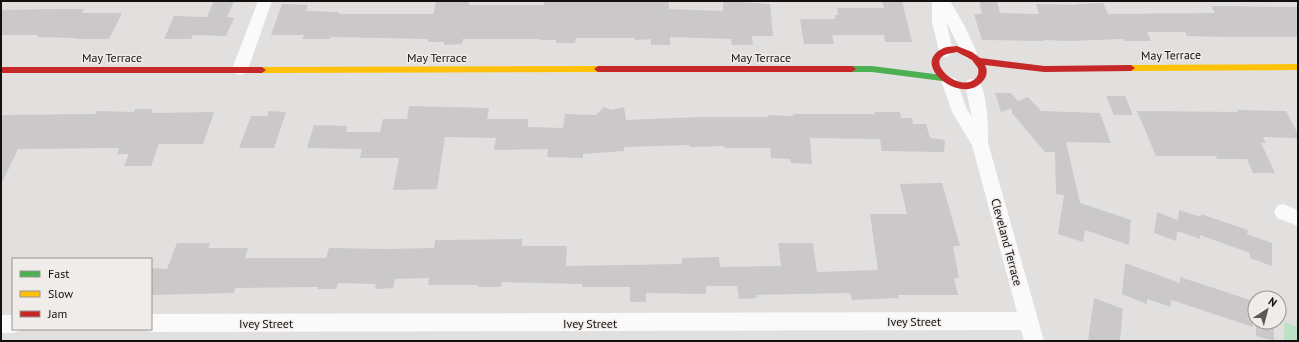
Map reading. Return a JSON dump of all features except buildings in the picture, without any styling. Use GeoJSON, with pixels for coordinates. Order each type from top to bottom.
{"type":"FeatureCollection","features":[{"type":"Feature","properties":{"kind":"street"},"geometry":{"type":"LineString","coordinates":[[240,69],[265,1]]}},
{"type":"Feature","properties":{"kind":"street"},"geometry":{"type":"LineString","coordinates":[[941,1],[957,25],[984,73],[981,81],[966,87],[946,80],[935,67],[941,54],[939,22],[941,1]]}},
{"type":"Feature","properties":{"kind":"street"},"geometry":{"type":"LineString","coordinates":[[926,59],[957,49],[974,57]]}},
{"type":"Feature","properties":{"kind":"street","name":"May Terrace"},"geometry":{"type":"LineString","coordinates":[[974,57],[1044,69],[1298,66]]}},
{"type":"Feature","properties":{"kind":"street","name":"May Terrace"},"geometry":{"type":"LineString","coordinates":[[872,69],[900,64]]}},
{"type":"Feature","properties":{"kind":"street","name":"May Terrace"},"geometry":{"type":"LineString","coordinates":[[1,70],[872,69],[946,80]]}},
{"type":"Feature","properties":{"kind":"street","name":"May Terrace"},"geometry":{"type":"LineString","coordinates":[[1018,75],[1044,69]]}},
{"type":"Feature","properties":{"kind":"street","name":"Cleveland Terrace"},"geometry":{"type":"LineString","coordinates":[[946,80],[960,112],[980,143]]}},
{"type":"Feature","properties":{"kind":"street","name":"Cleveland Terrace"},"geometry":{"type":"LineString","coordinates":[[981,81],[980,143],[1034,341]]}},
{"type":"Feature","properties":{"kind":"street","name":"Ivey Street"},"geometry":{"type":"LineString","coordinates":[[152,323],[1029,321]]}},
{"type":"Feature","properties":{"kind":"street"},"geometry":{"type":"LineString","coordinates":[[1,324],[12,324]]}},
{"type":"Feature","properties":{"kind":"green space"},"geometry":{"type":"Polygon","coordinates":[[[1287,323],[1298,327],[1298,341],[1284,341],[1284,330],[1287,330],[1287,323]]]}},
{"type":"Feature","properties":{"kind":"traffic: fast"},"geometry":{"type":"LineString","coordinates":[[852,69],[872,69],[942,78]]}},
{"type":"Feature","properties":{"kind":"traffic: slow"},"geometry":{"type":"LineString","coordinates":[[1131,68],[1298,67]]}},
{"type":"Feature","properties":{"kind":"traffic: slow"},"geometry":{"type":"LineString","coordinates":[[262,70],[598,69]]}},
{"type":"Feature","properties":{"kind":"traffic: jam"},"geometry":{"type":"LineString","coordinates":[[957,49],[969,54],[980,62],[983,72],[981,78],[975,84],[965,86],[956,84],[947,80],[937,69],[935,62],[938,56],[944,51],[957,49]]}},
{"type":"Feature","properties":{"kind":"traffic: jam"},"geometry":{"type":"LineString","coordinates":[[979,61],[1044,69],[1131,68]]}},
{"type":"Feature","properties":{"kind":"traffic: jam"},"geometry":{"type":"LineString","coordinates":[[598,69],[852,69]]}},
{"type":"Feature","properties":{"kind":"traffic: jam"},"geometry":{"type":"LineString","coordinates":[[1,70],[262,70]]}}]}
